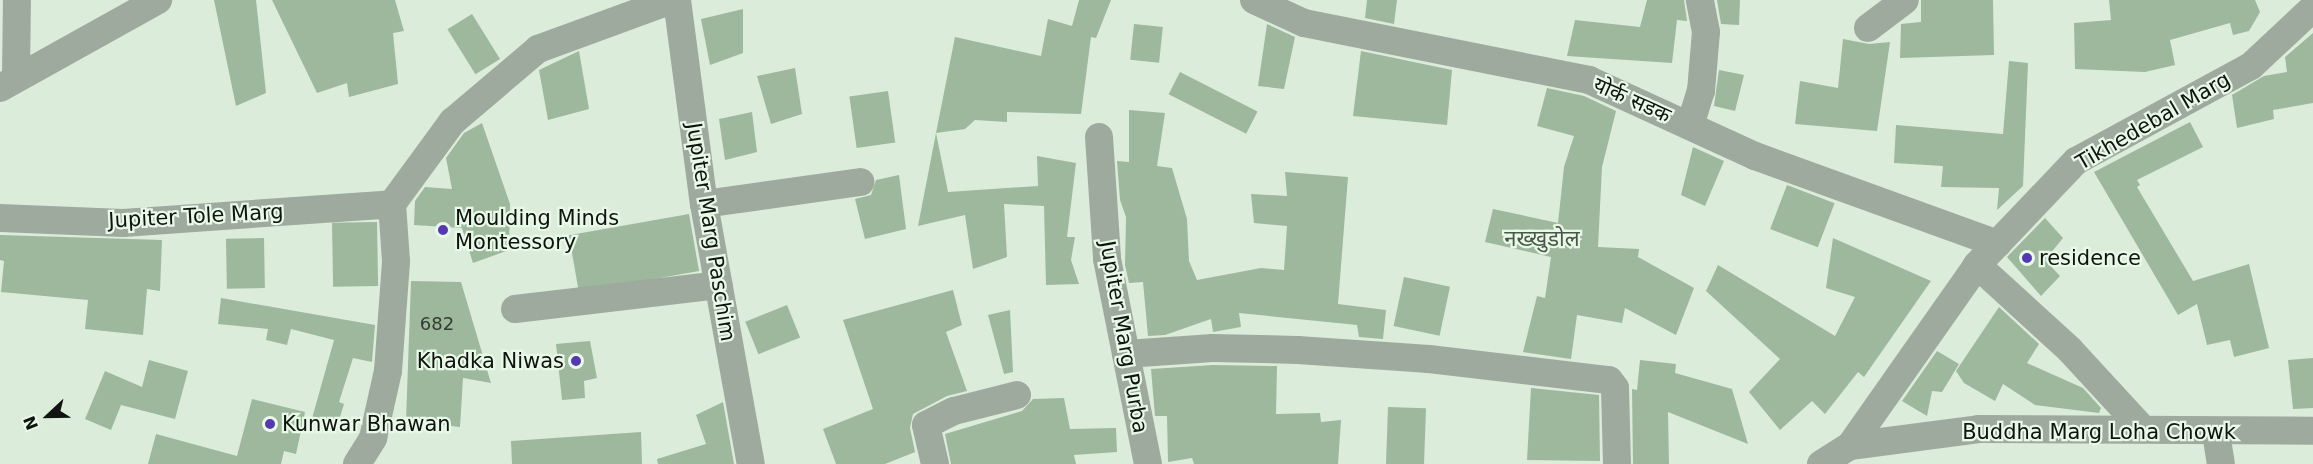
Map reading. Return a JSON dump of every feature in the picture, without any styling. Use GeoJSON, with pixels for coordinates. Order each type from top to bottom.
{"type":"FeatureCollection","features":[{"type":"Feature","properties":{"kind":"street"},"geometry":{"type":"LineString","coordinates":[[8,82],[17,0]]}},
{"type":"Feature","properties":{"kind":"street"},"geometry":{"type":"LineString","coordinates":[[8,82],[158,0]]}},
{"type":"Feature","properties":{"kind":"street"},"geometry":{"type":"LineString","coordinates":[[357,464],[373,438],[388,371],[396,261],[392,204],[452,122],[537,49],[672,0]]}},
{"type":"Feature","properties":{"kind":"street","name":"Jupiter Marg Paschim"},"geometry":{"type":"LineString","coordinates":[[677,0],[704,204],[751,464]]}},
{"type":"Feature","properties":{"kind":"street","name":"योर्क सडक"},"geometry":{"type":"LineString","coordinates":[[1254,0],[1304,22],[1589,80],[1755,156],[1998,244]]}},
{"type":"Feature","properties":{"kind":"street"},"geometry":{"type":"LineString","coordinates":[[1690,126],[1701,91],[1706,32],[1700,0]]}},
{"type":"Feature","properties":{"kind":"street"},"geometry":{"type":"LineString","coordinates":[[1868,28],[1905,0]]}},
{"type":"Feature","properties":{"kind":"street","name":"Tikhedebal Marg"},"geometry":{"type":"LineString","coordinates":[[1821,464],[1850,446],[1977,265],[2076,161],[2251,66],[2313,8]]}},
{"type":"Feature","properties":{"kind":"street","name":"Jupiter Marg Purba"},"geometry":{"type":"LineString","coordinates":[[1099,137],[1107,259],[1148,464]]}},
{"type":"Feature","properties":{"kind":"street"},"geometry":{"type":"LineString","coordinates":[[704,204],[860,182]]}},
{"type":"Feature","properties":{"kind":"street","name":"Jupiter Tole Marg"},"geometry":{"type":"LineString","coordinates":[[0,218],[123,223],[392,204]]}},
{"type":"Feature","properties":{"kind":"street"},"geometry":{"type":"LineString","coordinates":[[1977,265],[2070,350],[2142,428]]}},
{"type":"Feature","properties":{"kind":"street"},"geometry":{"type":"LineString","coordinates":[[515,309],[718,285]]}},
{"type":"Feature","properties":{"kind":"street"},"geometry":{"type":"LineString","coordinates":[[1126,354],[1214,348],[1298,350],[1429,359],[1609,380],[1615,388],[1617,464]]}},
{"type":"Feature","properties":{"kind":"street"},"geometry":{"type":"LineString","coordinates":[[935,464],[926,425],[954,411],[1017,396]]}},
{"type":"Feature","properties":{"kind":"street","name":"Buddha Marg Loha Chowk"},"geometry":{"type":"LineString","coordinates":[[1850,446],[1979,429],[2142,428],[2216,433],[2313,431]]}},
{"type":"Feature","properties":{"kind":"street"},"geometry":{"type":"LineString","coordinates":[[2216,433],[2220,464]]}},
{"type":"Feature","properties":{"kind":"building"},"geometry":{"type":"Polygon","coordinates":[[[214,0],[256,0],[266,93],[236,106],[214,0]]]}},
{"type":"Feature","properties":{"kind":"building"},"geometry":{"type":"Polygon","coordinates":[[[272,0],[395,0],[404,31],[393,33],[398,84],[349,97],[347,83],[317,93],[272,0]]]}},
{"type":"Feature","properties":{"kind":"building"},"geometry":{"type":"Polygon","coordinates":[[[1079,0],[1111,0],[1096,38],[1091,37],[1081,114],[1007,112],[1007,122],[975,120],[965,129],[936,133],[955,37],[1041,56],[1048,19],[1072,26],[1079,0]]]}},
{"type":"Feature","properties":{"kind":"building"},"geometry":{"type":"Polygon","coordinates":[[[1367,0],[1397,0],[1394,24],[1365,18],[1367,0]]]}},
{"type":"Feature","properties":{"kind":"building"},"geometry":{"type":"Polygon","coordinates":[[[1647,0],[1684,0],[1687,21],[1677,20],[1672,63],[1567,56],[1575,20],[1640,27],[1647,0]]]}},
{"type":"Feature","properties":{"kind":"building"},"geometry":{"type":"Polygon","coordinates":[[[1717,0],[1740,0],[1739,25],[1721,24],[1717,0]]]}},
{"type":"Feature","properties":{"kind":"building"},"geometry":{"type":"Polygon","coordinates":[[[1921,0],[1993,0],[1994,55],[1900,58],[1901,24],[1921,22],[1921,0]]]}},
{"type":"Feature","properties":{"kind":"building"},"geometry":{"type":"Polygon","coordinates":[[[2109,0],[2255,0],[2260,12],[2249,31],[2233,35],[2230,23],[2170,40],[2175,65],[2145,72],[2075,69],[2074,23],[2111,20],[2109,0]]]}},
{"type":"Feature","properties":{"kind":"building"},"geometry":{"type":"Polygon","coordinates":[[[743,9],[743,53],[710,65],[701,19],[743,9]]]}},
{"type":"Feature","properties":{"kind":"building"},"geometry":{"type":"Polygon","coordinates":[[[472,14],[500,59],[475,74],[447,29],[472,14]]]}},
{"type":"Feature","properties":{"kind":"building"},"geometry":{"type":"Polygon","coordinates":[[[1134,24],[1163,27],[1159,63],[1130,60],[1134,24]]]}},
{"type":"Feature","properties":{"kind":"building"},"geometry":{"type":"Polygon","coordinates":[[[1267,24],[1295,37],[1284,89],[1258,86],[1267,24]]]}},
{"type":"Feature","properties":{"kind":"building"},"geometry":{"type":"Polygon","coordinates":[[[2313,33],[2313,103],[2273,110],[2274,119],[2237,128],[2232,95],[2264,76],[2287,72],[2285,57],[2313,33]]]}},
{"type":"Feature","properties":{"kind":"building"},"geometry":{"type":"Polygon","coordinates":[[[1843,39],[1869,44],[1890,42],[1877,131],[1795,124],[1800,81],[1838,88],[1843,39]]]}},
{"type":"Feature","properties":{"kind":"building"},"geometry":{"type":"Polygon","coordinates":[[[579,51],[589,109],[548,120],[539,70],[579,51]]]}},
{"type":"Feature","properties":{"kind":"building"},"geometry":{"type":"Polygon","coordinates":[[[1361,51],[1452,70],[1447,125],[1353,116],[1361,51]]]}},
{"type":"Feature","properties":{"kind":"building"},"geometry":{"type":"Polygon","coordinates":[[[2009,61],[2028,63],[2023,186],[1997,210],[1999,188],[1941,187],[1943,166],[1894,163],[1896,125],[2003,134],[2009,61]]]}},
{"type":"Feature","properties":{"kind":"building"},"geometry":{"type":"Polygon","coordinates":[[[795,68],[802,114],[771,124],[757,76],[795,68]]]}},
{"type":"Feature","properties":{"kind":"building"},"geometry":{"type":"Polygon","coordinates":[[[1719,70],[1744,75],[1735,111],[1714,106],[1719,70]]]}},
{"type":"Feature","properties":{"kind":"building"},"geometry":{"type":"Polygon","coordinates":[[[1180,72],[1258,111],[1246,134],[1169,94],[1180,72]]]}},
{"type":"Feature","properties":{"kind":"building"},"geometry":{"type":"Polygon","coordinates":[[[1547,88],[1584,96],[1616,111],[1602,167],[1598,247],[1639,249],[1638,257],[1694,288],[1676,335],[1625,308],[1622,323],[1577,315],[1571,359],[1523,352],[1537,296],[1545,298],[1551,257],[1485,242],[1493,209],[1558,223],[1564,167],[1574,136],[1537,126],[1547,88]]]}},
{"type":"Feature","properties":{"kind":"building"},"geometry":{"type":"Polygon","coordinates":[[[888,91],[895,142],[857,148],[849,96],[888,91]]]}},
{"type":"Feature","properties":{"kind":"building"},"geometry":{"type":"Polygon","coordinates":[[[1129,110],[1165,113],[1157,166],[1172,168],[1187,219],[1189,261],[1197,280],[1261,268],[1284,270],[1287,226],[1254,223],[1251,194],[1287,196],[1285,172],[1348,177],[1338,304],[1386,310],[1383,339],[1359,337],[1357,325],[1239,313],[1241,327],[1213,332],[1211,319],[1165,335],[1148,336],[1143,282],[1129,283],[1125,265],[1126,217],[1120,200],[1117,161],[1129,162],[1129,110]]]}},
{"type":"Feature","properties":{"kind":"building"},"geometry":{"type":"Polygon","coordinates":[[[752,112],[757,152],[725,160],[719,119],[752,112]]]}},
{"type":"Feature","properties":{"kind":"building"},"geometry":{"type":"Polygon","coordinates":[[[2190,122],[2203,147],[2137,180],[2140,185],[2137,187],[2193,281],[2249,264],[2269,348],[2234,357],[2230,340],[2207,345],[2197,304],[2178,315],[2094,172],[2190,122]]]}},
{"type":"Feature","properties":{"kind":"building"},"geometry":{"type":"Polygon","coordinates":[[[482,123],[510,204],[509,250],[473,263],[462,228],[414,225],[415,201],[425,187],[452,189],[446,158],[464,133],[482,123]]]}},
{"type":"Feature","properties":{"kind":"building"},"geometry":{"type":"Polygon","coordinates":[[[936,133],[948,192],[1038,186],[1037,156],[1076,163],[1067,237],[1075,237],[1071,260],[1079,284],[1046,285],[1044,206],[1004,204],[1007,257],[973,269],[965,215],[918,226],[936,133]]]}},
{"type":"Feature","properties":{"kind":"building"},"geometry":{"type":"Polygon","coordinates":[[[1693,147],[1724,161],[1705,206],[1681,195],[1693,147]]]}},
{"type":"Feature","properties":{"kind":"building"},"geometry":{"type":"Polygon","coordinates":[[[899,175],[906,229],[865,239],[855,199],[871,195],[876,180],[899,175]]]}},
{"type":"Feature","properties":{"kind":"building"},"geometry":{"type":"Polygon","coordinates":[[[1787,185],[1835,203],[1818,247],[1770,229],[1787,185]]]}},
{"type":"Feature","properties":{"kind":"building"},"geometry":{"type":"Polygon","coordinates":[[[689,214],[699,271],[579,292],[569,235],[689,214]]]}},
{"type":"Feature","properties":{"kind":"building","name":"residence"},"geometry":{"type":"Polygon","coordinates":[[[2045,218],[2063,238],[2045,260],[2060,276],[2041,296],[2007,257],[2045,218]]]}},
{"type":"Feature","properties":{"kind":"building"},"geometry":{"type":"Polygon","coordinates":[[[377,222],[378,286],[333,287],[332,223],[377,222]]]}},
{"type":"Feature","properties":{"kind":"building"},"geometry":{"type":"Polygon","coordinates":[[[0,235],[162,240],[160,291],[147,289],[143,335],[85,329],[88,300],[1,292],[4,261],[0,260],[0,235]]]}},
{"type":"Feature","properties":{"kind":"building"},"geometry":{"type":"Polygon","coordinates":[[[264,238],[265,288],[227,289],[226,239],[264,238]]]}},
{"type":"Feature","properties":{"kind":"building"},"geometry":{"type":"Polygon","coordinates":[[[1833,238],[1931,281],[1864,377],[1858,372],[1825,414],[1812,401],[1780,430],[1749,392],[1780,359],[1706,291],[1718,265],[1835,336],[1855,297],[1826,288],[1833,238]]]}},
{"type":"Feature","properties":{"kind":"building"},"geometry":{"type":"Polygon","coordinates":[[[1404,277],[1450,287],[1440,336],[1394,326],[1404,277]]]}},
{"type":"Feature","properties":{"kind":"building"},"geometry":{"type":"Polygon","coordinates":[[[411,281],[461,282],[491,383],[463,378],[460,427],[406,421],[411,281]]]}},
{"type":"Feature","properties":{"kind":"building"},"geometry":{"type":"Polygon","coordinates":[[[953,290],[962,325],[946,332],[967,391],[947,396],[913,414],[910,428],[915,452],[885,464],[836,464],[823,429],[873,409],[843,320],[953,290]]]}},
{"type":"Feature","properties":{"kind":"building"},"geometry":{"type":"Polygon","coordinates":[[[221,298],[375,325],[372,362],[353,358],[339,402],[344,404],[336,430],[311,422],[334,340],[291,329],[287,345],[266,340],[268,329],[218,324],[221,298]]]}},
{"type":"Feature","properties":{"kind":"building"},"geometry":{"type":"Polygon","coordinates":[[[787,305],[800,337],[758,354],[745,322],[787,305]]]}},
{"type":"Feature","properties":{"kind":"building"},"geometry":{"type":"Polygon","coordinates":[[[1999,307],[2039,344],[2027,363],[2083,388],[2101,408],[2099,413],[2035,405],[2003,384],[1995,401],[1964,383],[1956,371],[1999,307]]]}},
{"type":"Feature","properties":{"kind":"building"},"geometry":{"type":"Polygon","coordinates":[[[1010,310],[1013,372],[1004,374],[988,315],[1010,310]]]}},
{"type":"Feature","properties":{"kind":"building","name":"Khadka Niwas"},"geometry":{"type":"Polygon","coordinates":[[[590,341],[597,378],[584,381],[585,398],[562,400],[556,344],[590,341]]]}},
{"type":"Feature","properties":{"kind":"building"},"geometry":{"type":"Polygon","coordinates":[[[1937,351],[1959,364],[1942,392],[1932,391],[1927,416],[1902,401],[1937,351]]]}},
{"type":"Feature","properties":{"kind":"building"},"geometry":{"type":"Polygon","coordinates":[[[2313,358],[2313,408],[2293,409],[2288,360],[2313,358]]]}},
{"type":"Feature","properties":{"kind":"building"},"geometry":{"type":"Polygon","coordinates":[[[149,360],[188,371],[175,419],[121,405],[111,430],[85,419],[105,371],[142,387],[149,360]]]}},
{"type":"Feature","properties":{"kind":"building"},"geometry":{"type":"Polygon","coordinates":[[[1640,360],[1676,364],[1675,373],[1732,389],[1748,444],[1668,412],[1669,464],[1633,464],[1632,389],[1637,390],[1640,360]]]}},
{"type":"Feature","properties":{"kind":"building"},"geometry":{"type":"Polygon","coordinates":[[[1213,365],[1277,366],[1276,414],[1320,413],[1321,422],[1341,420],[1338,464],[1194,464],[1192,458],[1168,462],[1167,416],[1155,416],[1151,369],[1213,365]]]}},
{"type":"Feature","properties":{"kind":"building"},"geometry":{"type":"Polygon","coordinates":[[[1531,388],[1599,395],[1600,461],[1527,460],[1531,388]]]}},
{"type":"Feature","properties":{"kind":"building"},"geometry":{"type":"Polygon","coordinates":[[[1064,398],[1070,429],[1116,428],[1117,452],[1074,455],[1076,464],[951,464],[945,434],[1022,411],[1033,399],[1064,398]]]}},
{"type":"Feature","properties":{"kind":"building"},"geometry":{"type":"Polygon","coordinates":[[[252,399],[305,412],[296,454],[284,451],[281,464],[148,464],[156,434],[237,456],[252,399]]]}},
{"type":"Feature","properties":{"kind":"building"},"geometry":{"type":"Polygon","coordinates":[[[723,402],[734,464],[658,464],[657,459],[706,444],[696,415],[723,402]]]}},
{"type":"Feature","properties":{"kind":"building"},"geometry":{"type":"Polygon","coordinates":[[[1388,407],[1426,408],[1424,464],[1386,464],[1388,407]]]}},
{"type":"Feature","properties":{"kind":"building"},"geometry":{"type":"Polygon","coordinates":[[[641,432],[642,464],[512,464],[511,441],[641,432]]]}},
{"type":"Feature","properties":{"kind":"place","name":"Moulding Minds Montessory"},"geometry":{"type":"Point","coordinates":[443,230]}},
{"type":"Feature","properties":{"kind":"place","name":"residence"},"geometry":{"type":"Point","coordinates":[2027,258]}},
{"type":"Feature","properties":{"kind":"place","name":"Khadka Niwas"},"geometry":{"type":"Point","coordinates":[576,361]}},
{"type":"Feature","properties":{"kind":"place","name":"Kunwar Bhawan"},"geometry":{"type":"Point","coordinates":[270,424]}},
{"type":"Feature","properties":{"kind":"district","name":"नख्खुडोल"},"geometry":{"type":"Point","coordinates":[1542,239]}}]}
